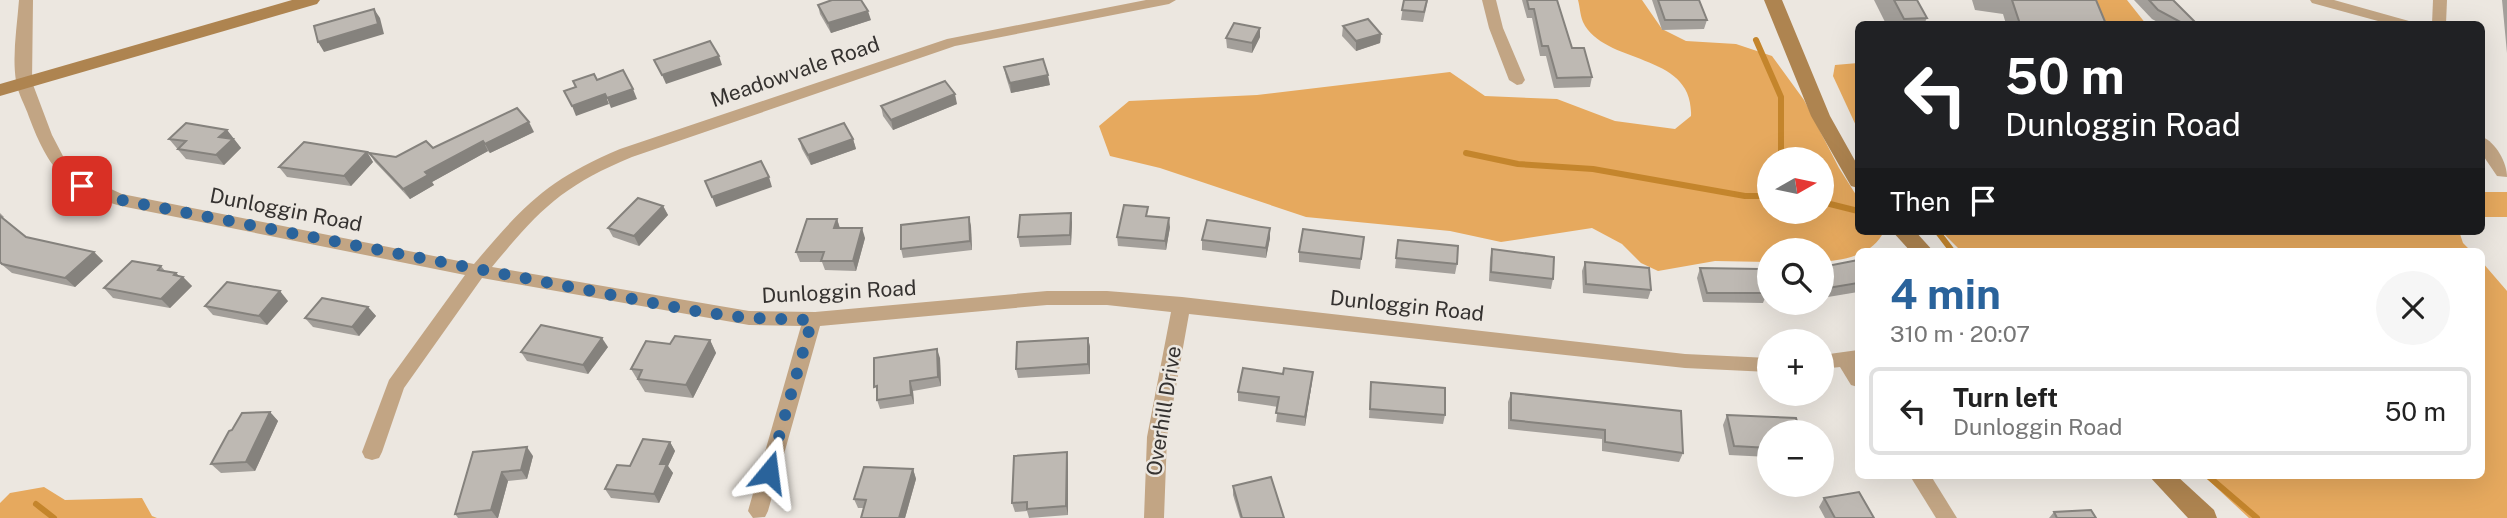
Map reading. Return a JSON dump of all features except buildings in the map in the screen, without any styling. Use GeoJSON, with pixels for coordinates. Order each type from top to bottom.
{"type":"FeatureCollection","features":[{"type":"Feature","properties":{"kind":"main road"},"geometry":{"type":"LineString","coordinates":[[0,90],[311,0]]}},
{"type":"Feature","properties":{"kind":"main road"},"geometry":{"type":"LineString","coordinates":[[1773,0],[1821,114],[1842,158],[1855,177]]}},
{"type":"Feature","properties":{"kind":"main road"},"geometry":{"type":"LineString","coordinates":[[1906,235],[1920,248]]}},
{"type":"Feature","properties":{"kind":"main road"},"geometry":{"type":"LineString","coordinates":[[2164,479],[2205,518]]}},
{"type":"Feature","properties":{"kind":"street","name":"Dunloggin Road"},"geometry":{"type":"LineString","coordinates":[[26,0],[24,83],[58,163],[89,191],[121,200],[478,271],[700,312],[749,318],[812,320],[1047,298],[1107,298],[1182,304],[1685,361],[1757,364]]}},
{"type":"Feature","properties":{"kind":"street","name":"Meadowvale Road"},"geometry":{"type":"LineString","coordinates":[[372,452],[396,385],[478,271],[537,202],[582,171],[626,153],[941,45],[1169,0]]}},
{"type":"Feature","properties":{"kind":"street"},"geometry":{"type":"LineString","coordinates":[[1489,0],[1496,28],[1517,80]]}},
{"type":"Feature","properties":{"kind":"street"},"geometry":{"type":"LineString","coordinates":[[2317,0],[2393,21]]}},
{"type":"Feature","properties":{"kind":"street"},"geometry":{"type":"LineString","coordinates":[[2439,21],[2440,0]]}},
{"type":"Feature","properties":{"kind":"street"},"geometry":{"type":"LineString","coordinates":[[2485,147],[2503,172]]}},
{"type":"Feature","properties":{"kind":"street","name":"Overhill Drive"},"geometry":{"type":"LineString","coordinates":[[1154,518],[1151,482],[1154,456],[1182,304]]}},
{"type":"Feature","properties":{"kind":"street"},"geometry":{"type":"LineString","coordinates":[[758,511],[812,320]]}},
{"type":"Feature","properties":{"kind":"street"},"geometry":{"type":"LineString","coordinates":[[1834,361],[1852,359]]}},
{"type":"Feature","properties":{"kind":"street"},"geometry":{"type":"LineString","coordinates":[[1922,479],[1947,518]]}},
{"type":"Feature","properties":{"kind":"shaded area"},"geometry":{"type":"Polygon","coordinates":[[[1578,0],[1642,0],[1662,29],[1686,41],[1736,44],[1772,56],[1804,100],[1828,147],[1757,147],[1757,224],[1834,224],[1834,158],[1855,193],[1855,235],[1882,235],[1877,242],[1871,248],[1855,248],[1855,255],[1834,260],[1834,238],[1757,238],[1757,262],[1715,261],[1658,271],[1641,263],[1622,244],[1592,228],[1501,242],[1450,231],[1306,217],[1160,168],[1110,156],[1099,126],[1129,101],[1257,95],[1450,72],[1485,96],[1557,99],[1615,121],[1675,129],[1691,116],[1688,95],[1678,80],[1664,69],[1609,46],[1594,36],[1583,22],[1578,0]]]}},
{"type":"Feature","properties":{"kind":"shaded area"},"geometry":{"type":"Polygon","coordinates":[[[2087,0],[2127,0],[2144,21],[2092,21],[2087,0]]]}},
{"type":"Feature","properties":{"kind":"shaded area"},"geometry":{"type":"Polygon","coordinates":[[[1855,63],[1855,124],[1833,76],[1835,65],[1855,63]]]}},
{"type":"Feature","properties":{"kind":"shaded area"},"geometry":{"type":"Polygon","coordinates":[[[2485,192],[2507,192],[2507,217],[2485,217],[2485,192]]]}},
{"type":"Feature","properties":{"kind":"shaded area"},"geometry":{"type":"Polygon","coordinates":[[[1945,235],[2460,235],[2468,248],[1958,248],[1945,235]]]}},
{"type":"Feature","properties":{"kind":"shaded area"},"geometry":{"type":"Polygon","coordinates":[[[2485,265],[2507,291],[2507,518],[2249,518],[2207,479],[2485,479],[2485,265]]]}},
{"type":"Feature","properties":{"kind":"shaded area"},"geometry":{"type":"Polygon","coordinates":[[[44,487],[65,500],[142,498],[152,516],[157,518],[0,518],[0,503],[10,493],[44,487]]]}},
{"type":"Feature","properties":{"kind":"waterway"},"geometry":{"type":"LineString","coordinates":[[1756,40],[1781,97],[1781,147]]}},
{"type":"Feature","properties":{"kind":"waterway"},"geometry":{"type":"LineString","coordinates":[[1466,153],[1518,164],[1593,169],[1757,196]]}},
{"type":"Feature","properties":{"kind":"waterway"},"geometry":{"type":"LineString","coordinates":[[1834,205],[1855,210]]}},
{"type":"Feature","properties":{"kind":"waterway"},"geometry":{"type":"LineString","coordinates":[[1940,235],[1950,248]]}},
{"type":"Feature","properties":{"kind":"waterway"},"geometry":{"type":"LineString","coordinates":[[2212,479],[2257,518]]}},
{"type":"Feature","properties":{"kind":"waterway"},"geometry":{"type":"LineString","coordinates":[[36,504],[54,518]]}},
{"type":"Feature","properties":{"kind":"route"},"geometry":{"type":"LineString","coordinates":[[82,186],[89,191],[121,200],[700,312],[749,318],[812,320],[769,472]]}}]}
